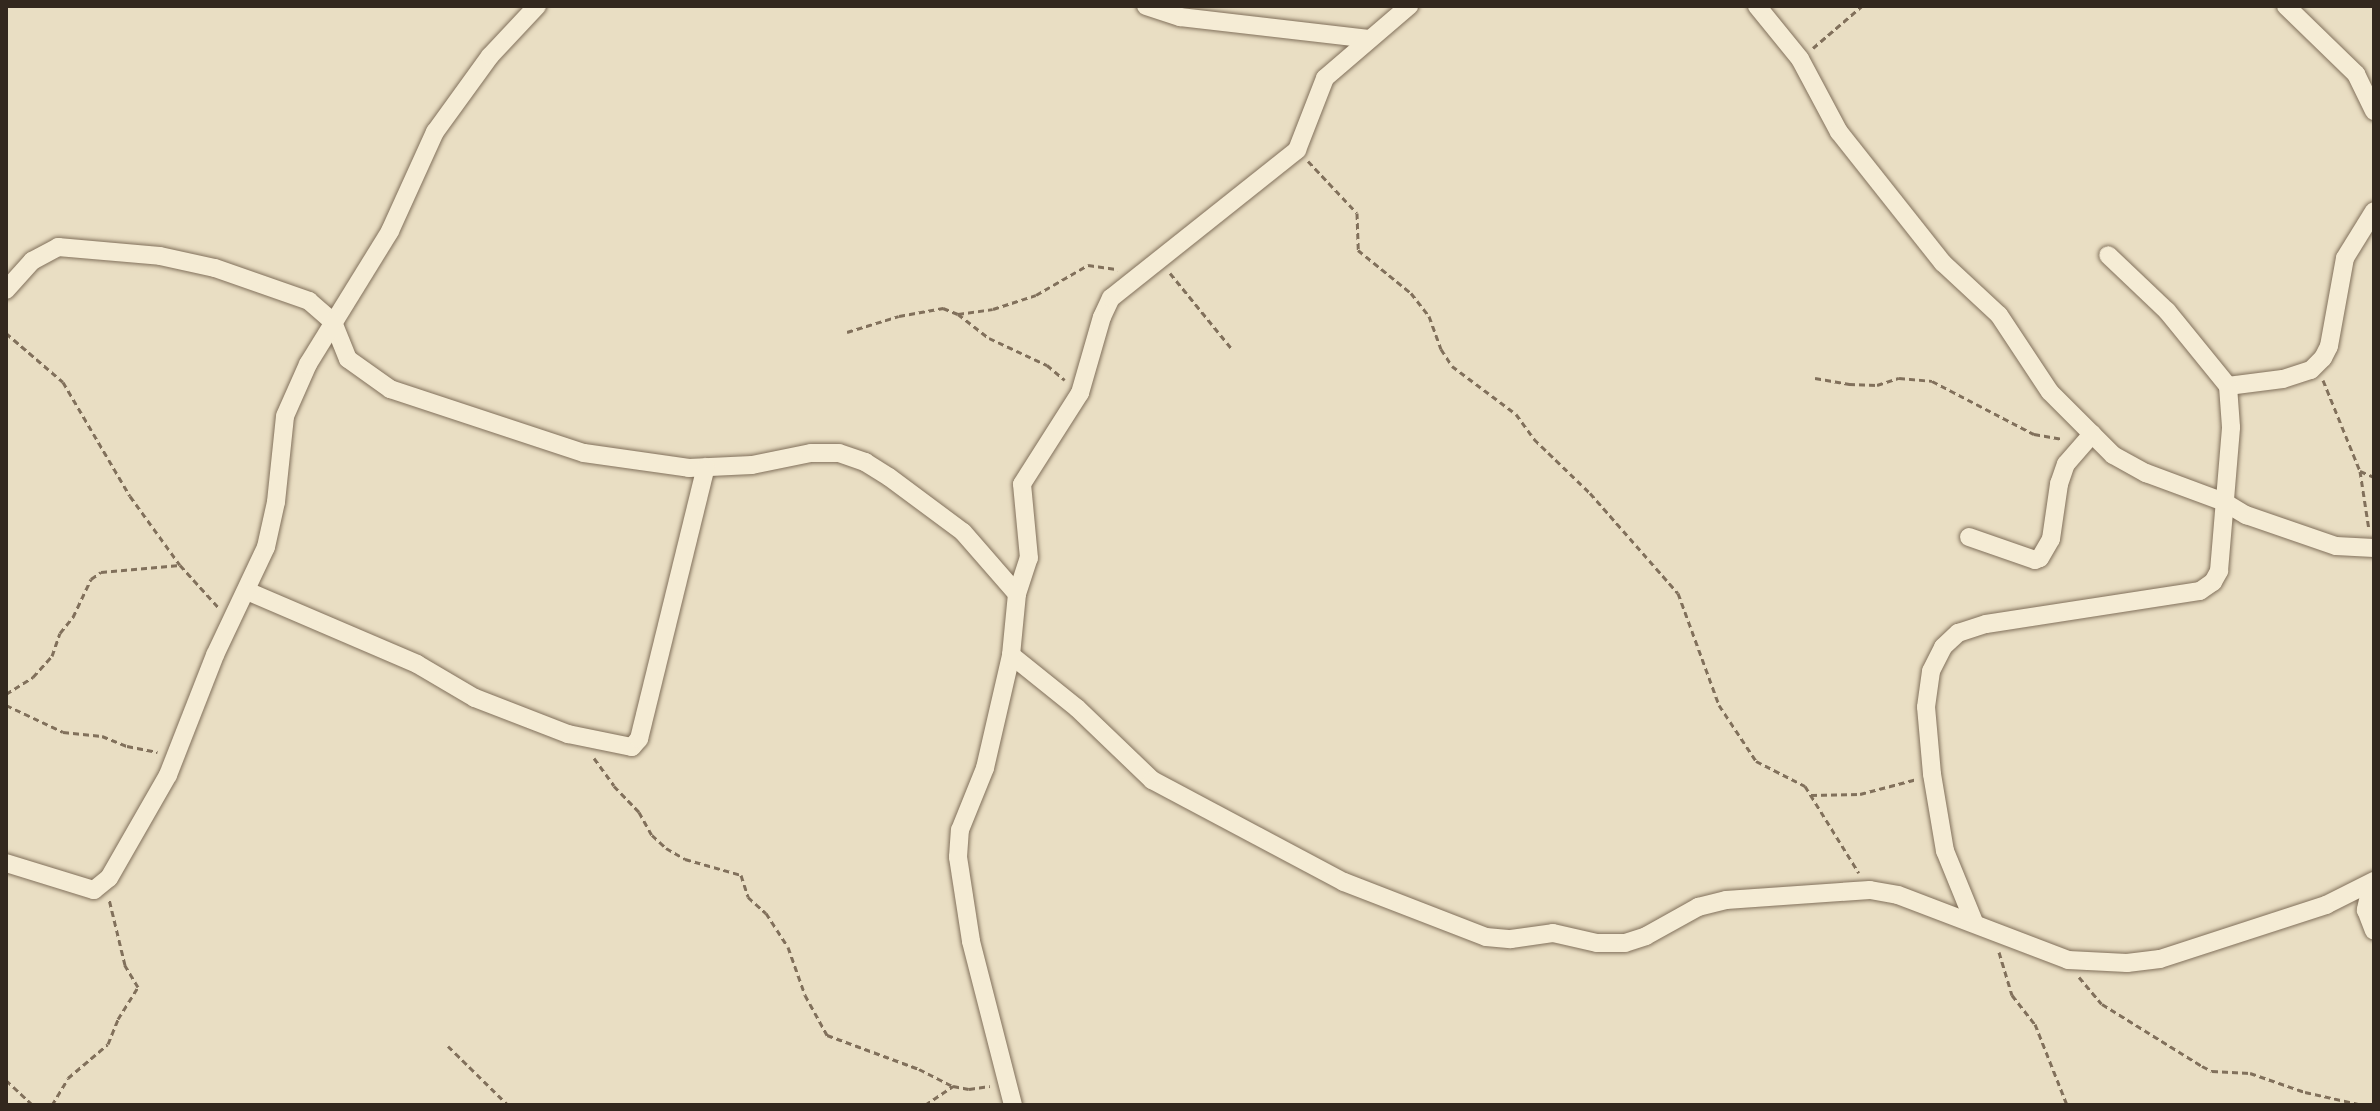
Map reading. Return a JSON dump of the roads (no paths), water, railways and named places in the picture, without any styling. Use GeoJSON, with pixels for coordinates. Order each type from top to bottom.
{"type":"FeatureCollection","features":[{"type":"Feature","properties":{"kind":"street"},"geometry":{"type":"LineString","coordinates":[[6,863],[75,886],[94,890],[104,884],[176,759],[215,655],[266,547],[276,502],[285,416],[333,322],[390,231],[442,121],[490,56],[537,6]]}},
{"type":"Feature","properties":{"kind":"street"},"geometry":{"type":"LineString","coordinates":[[1146,6],[1180,17],[1369,39]]}},
{"type":"Feature","properties":{"kind":"street"},"geometry":{"type":"LineString","coordinates":[[1013,1105],[971,941],[958,857],[960,830],[985,768],[1011,655],[1017,594],[1029,558],[1022,484],[1080,393],[1102,317],[1111,298],[1137,274],[1297,150],[1315,96],[1325,78],[1409,6]]}},
{"type":"Feature","properties":{"kind":"street"},"geometry":{"type":"LineString","coordinates":[[1757,6],[1800,59],[1839,132],[1943,263],[1999,315],[2050,392],[2087,439],[2146,473],[2224,502],[2246,515],[2336,546],[2373,548]]}},
{"type":"Feature","properties":{"kind":"street"},"geometry":{"type":"LineString","coordinates":[[2286,6],[2356,74],[2374,111]]}},
{"type":"Feature","properties":{"kind":"street"},"geometry":{"type":"LineString","coordinates":[[2228,386],[2283,379],[2311,370],[2329,346],[2345,258],[2374,211]]}},
{"type":"Feature","properties":{"kind":"street"},"geometry":{"type":"LineString","coordinates":[[6,290],[43,253],[68,246],[160,256],[215,268],[309,301],[333,322],[348,359],[390,389],[584,453],[668,467],[752,465],[820,452],[854,457],[889,477],[963,532],[1017,594]]}},
{"type":"Feature","properties":{"kind":"street"},"geometry":{"type":"LineString","coordinates":[[1974,922],[1945,851],[1932,774],[1926,707],[1931,671],[1943,647],[1958,633],[1986,624],[2200,591],[2213,582],[2219,571],[2231,427],[2228,386],[2167,311],[2108,255]]}},
{"type":"Feature","properties":{"kind":"street"},"geometry":{"type":"LineString","coordinates":[[1969,537],[2035,560],[2040,558],[2051,539],[2062,474],[2087,439]]}},
{"type":"Feature","properties":{"kind":"street"},"geometry":{"type":"LineString","coordinates":[[247,591],[417,664],[475,698],[568,734],[632,747],[639,739],[706,467]]}},
{"type":"Feature","properties":{"kind":"street"},"geometry":{"type":"LineString","coordinates":[[1011,655],[1077,708],[1152,780],[1344,882],[1486,937],[1511,939],[1553,933],[1597,943],[1625,943],[1646,936],[1698,907],[1726,900],[1870,890],[1898,895],[2068,960],[2127,963],[2160,959],[2326,905],[2373,882]]}},
{"type":"Feature","properties":{"kind":"street"},"geometry":{"type":"LineString","coordinates":[[2373,882],[2366,910],[2374,931]]}}]}
